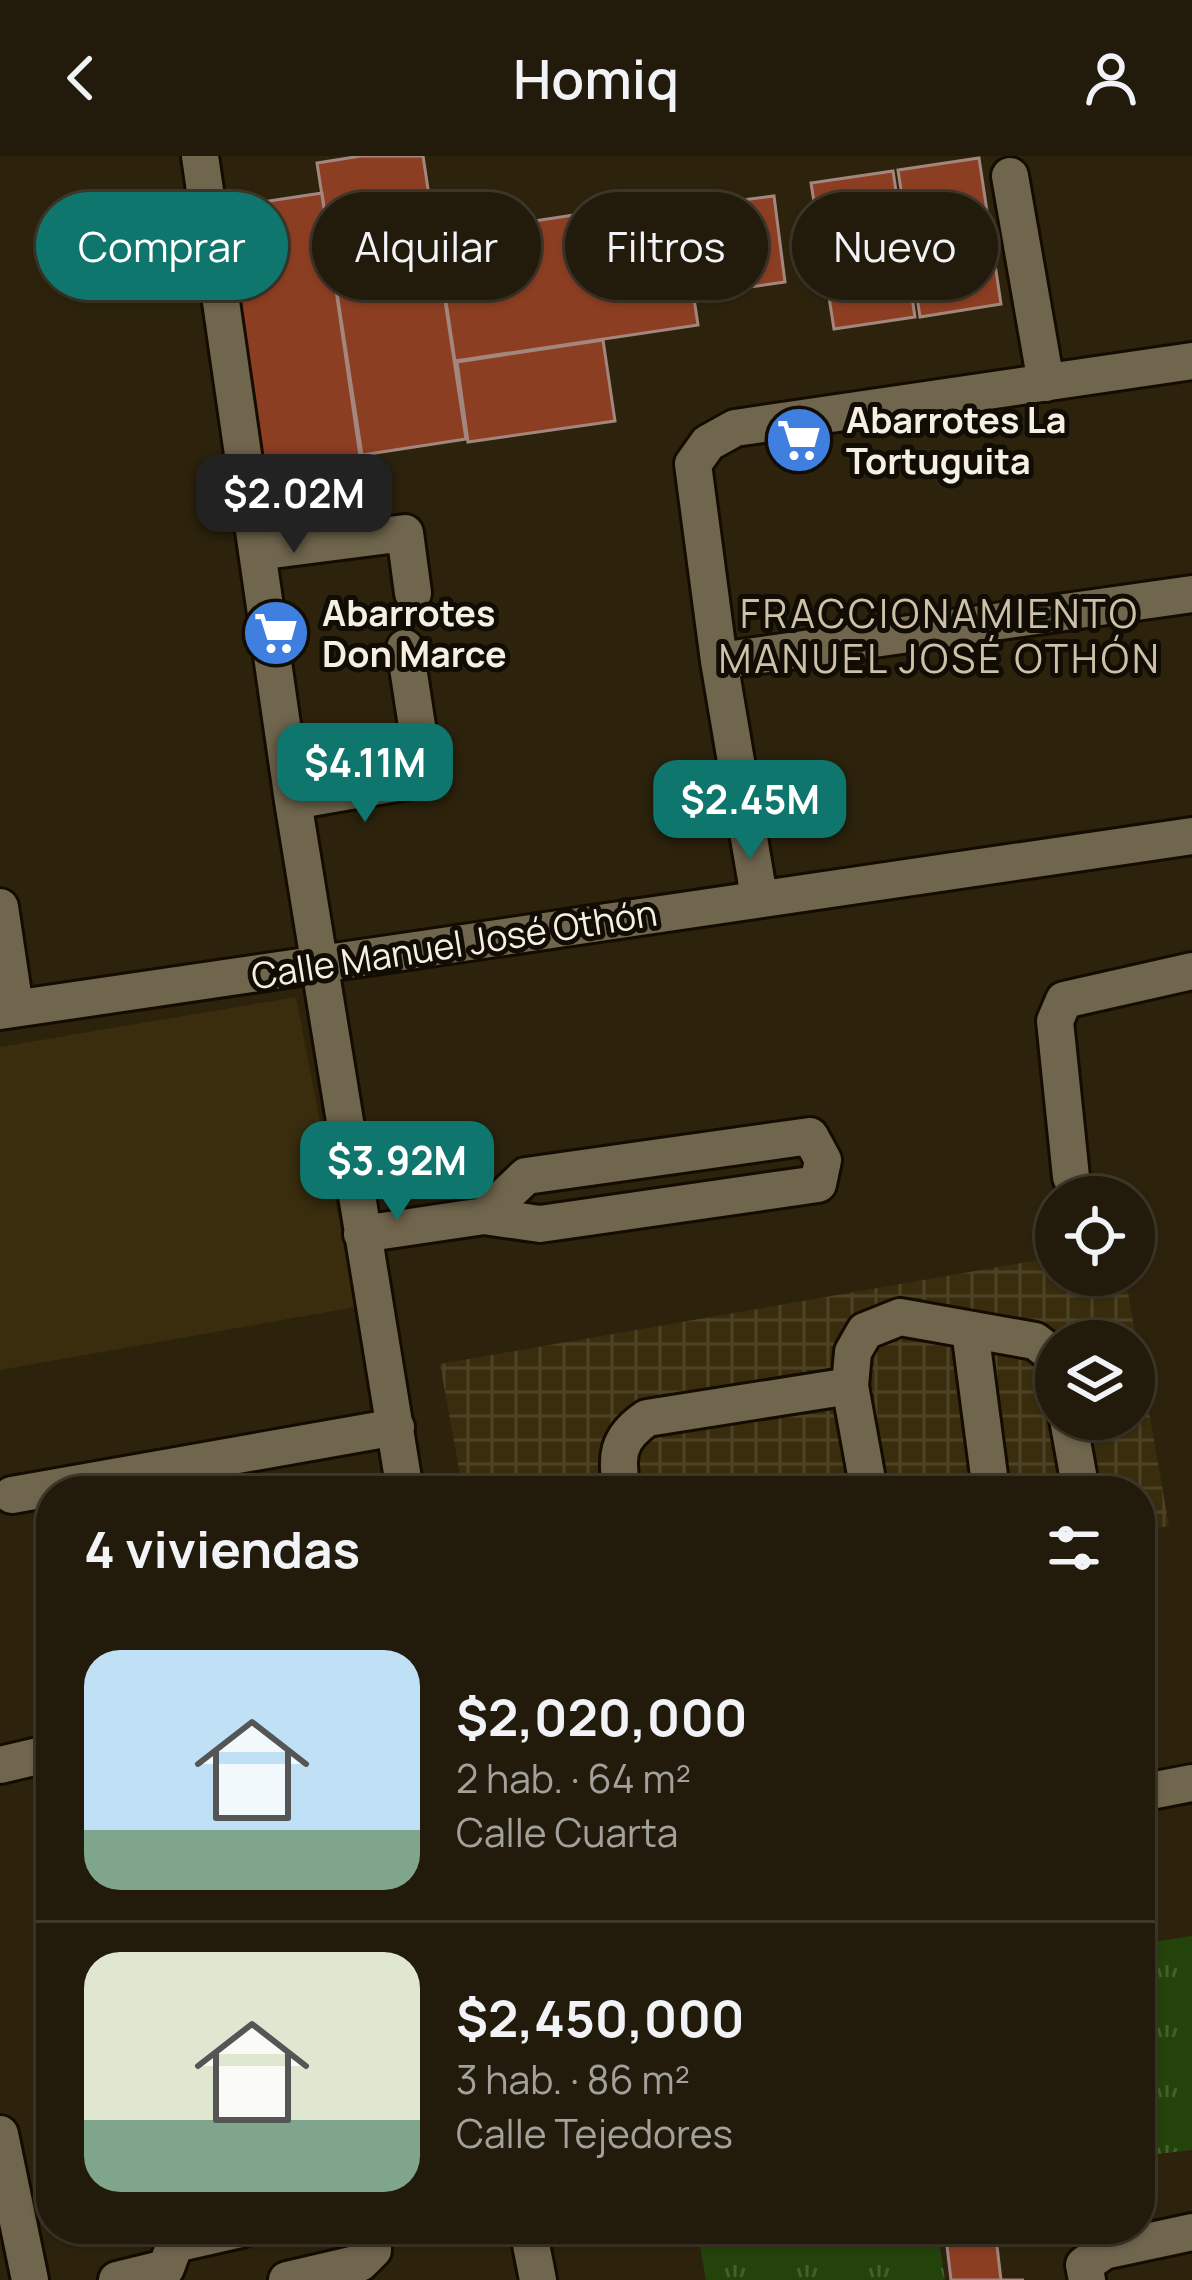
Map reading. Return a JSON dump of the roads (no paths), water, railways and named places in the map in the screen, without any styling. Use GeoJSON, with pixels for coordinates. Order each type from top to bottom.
{"type":"FeatureCollection","features":[{"type":"Feature","properties":{"kind":"street"},"geometry":{"type":"LineString","coordinates":[[200,156],[292,801],[403,1476]]}},
{"type":"Feature","properties":{"kind":"street"},"geometry":{"type":"LineString","coordinates":[[1010,176],[1046,383]]}},
{"type":"Feature","properties":{"kind":"street"},"geometry":{"type":"LineString","coordinates":[[759,897],[719,661],[693,464],[708,443],[735,428],[1192,361]]}},
{"type":"Feature","properties":{"kind":"street"},"geometry":{"type":"LineString","coordinates":[[257,552],[405,533],[413,593]]}},
{"type":"Feature","properties":{"kind":"street"},"geometry":{"type":"LineString","coordinates":[[719,661],[1192,594]]}},
{"type":"Feature","properties":{"kind":"street"},"geometry":{"type":"LineString","coordinates":[[292,801],[425,778],[405,648]]}},
{"type":"Feature","properties":{"kind":"street","name":"Calle Manuel José Othón"},"geometry":{"type":"LineString","coordinates":[[8,1009],[1192,836]]}},
{"type":"Feature","properties":{"kind":"street"},"geometry":{"type":"LineString","coordinates":[[0,907],[8,1009]]}},
{"type":"Feature","properties":{"kind":"street"},"geometry":{"type":"LineString","coordinates":[[1071,1176],[1055,1021],[1064,1000],[1192,971]]}},
{"type":"Feature","properties":{"kind":"street"},"geometry":{"type":"LineString","coordinates":[[362,1234],[484,1216],[540,1224],[818,1184],[823,1160],[810,1136],[526,1176],[484,1216]]}},
{"type":"Feature","properties":{"kind":"street"},"geometry":{"type":"LineString","coordinates":[[866,1476],[850,1385],[853,1352],[865,1331],[900,1317],[1035,1341]]}},
{"type":"Feature","properties":{"kind":"street"},"geometry":{"type":"LineString","coordinates":[[970,1330],[989,1476]]}},
{"type":"Feature","properties":{"kind":"street"},"geometry":{"type":"LineString","coordinates":[[620,1476],[617,1460],[630,1430],[647,1418],[850,1385]]}},
{"type":"Feature","properties":{"kind":"street"},"geometry":{"type":"LineString","coordinates":[[119,1476],[396,1427]]}},
{"type":"Feature","properties":{"kind":"street"},"geometry":{"type":"LineString","coordinates":[[1072,1440],[1079,1476]]}},
{"type":"Feature","properties":{"kind":"street"},"geometry":{"type":"LineString","coordinates":[[12,1495],[36,1491]]}},
{"type":"Feature","properties":{"kind":"street"},"geometry":{"type":"LineString","coordinates":[[0,1765],[36,1757]]}},
{"type":"Feature","properties":{"kind":"street"},"geometry":{"type":"LineString","coordinates":[[1155,1790],[1192,1784]]}},
{"type":"Feature","properties":{"kind":"street"},"geometry":{"type":"LineString","coordinates":[[0,2134],[31,2280]]}},
{"type":"Feature","properties":{"kind":"street"},"geometry":{"type":"LineString","coordinates":[[1155,2241],[1192,2233]]}},
{"type":"Feature","properties":{"kind":"street"},"geometry":{"type":"LineString","coordinates":[[117,2280],[172,2274],[175,2244]]}},
{"type":"Feature","properties":{"kind":"street"},"geometry":{"type":"LineString","coordinates":[[287,2280],[360,2264],[373,2244]]}},
{"type":"Feature","properties":{"kind":"street"},"geometry":{"type":"LineString","coordinates":[[531,2244],[538,2280]]}},
{"type":"Feature","properties":{"kind":"street"},"geometry":{"type":"LineString","coordinates":[[1088,2280],[1084,2265],[1104,2251],[1138,2244]]}},
{"type":"Feature","properties":{"kind":"place","name":"Abarrotes La Tortuguita"},"geometry":{"type":"Point","coordinates":[799,440]}},
{"type":"Feature","properties":{"kind":"place","name":"Abarrotes Don Marce"},"geometry":{"type":"Point","coordinates":[276,633]}},
{"type":"Feature","properties":{"kind":"district","name":"FRACCIONAMIENTO MANUEL JOSÉ OTHÓN"},"geometry":{"type":"Point","coordinates":[940,636]}}]}
